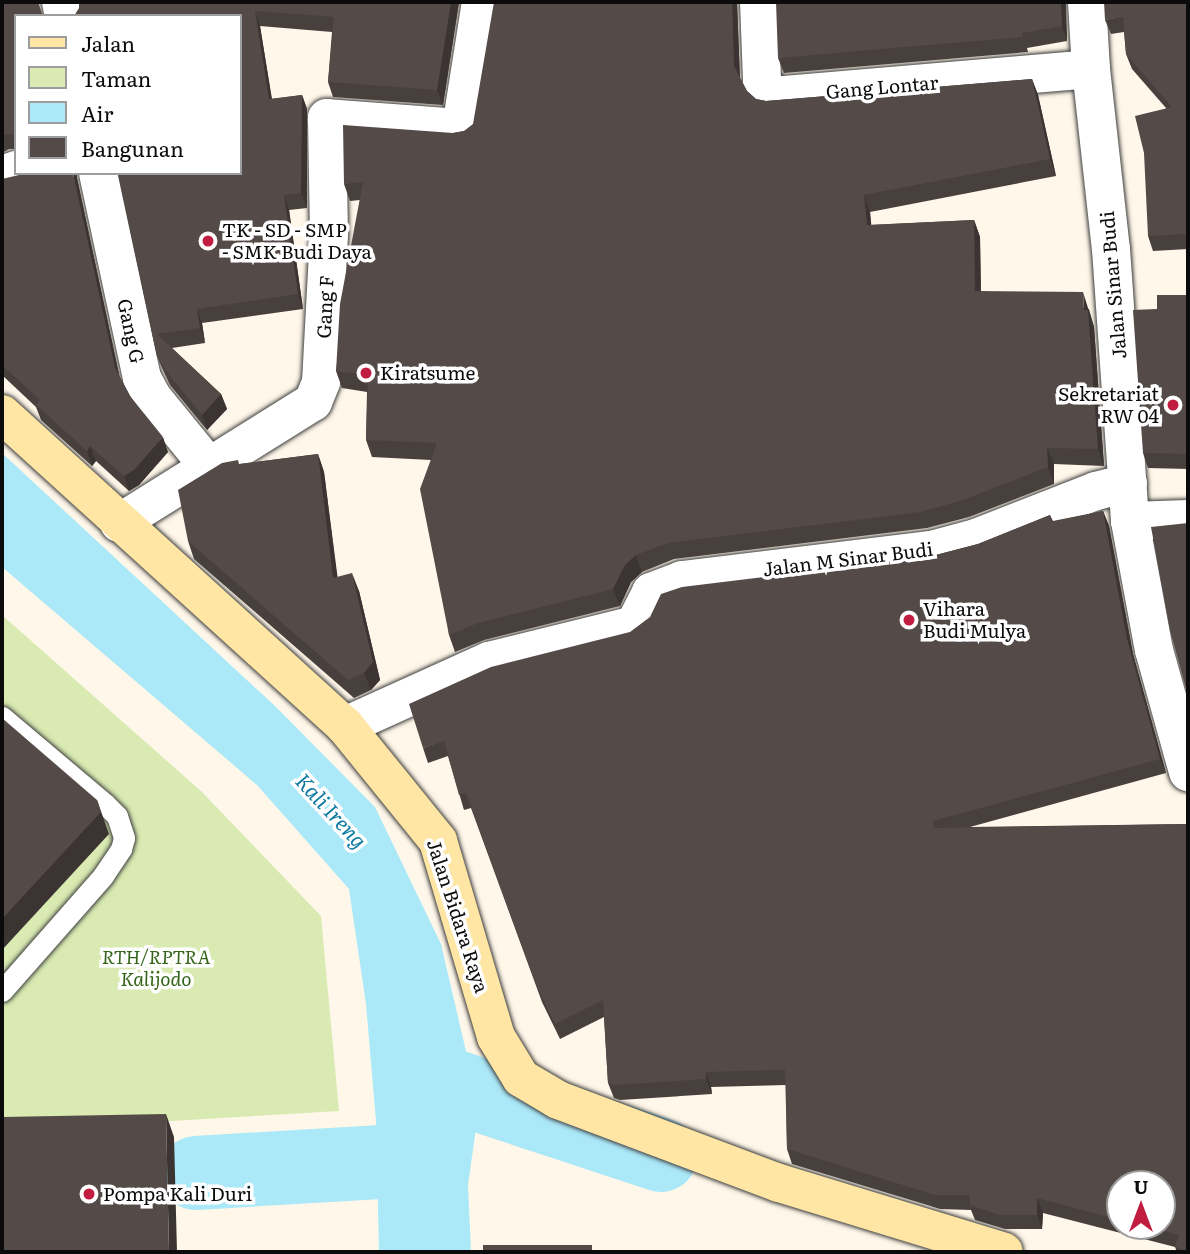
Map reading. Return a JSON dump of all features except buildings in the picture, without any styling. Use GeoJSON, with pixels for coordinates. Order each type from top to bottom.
{"type":"FeatureCollection","features":[{"type":"Feature","properties":{"kind":"street","name":"Gang F"},"geometry":{"type":"LineString","coordinates":[[119,523],[313,402],[321,382],[329,235],[327,117],[461,128],[481,2]]}},
{"type":"Feature","properties":{"kind":"street","name":"Gang Lontar"},"geometry":{"type":"LineString","coordinates":[[759,2],[762,82],[771,96],[1091,69]]}},
{"type":"Feature","properties":{"kind":"street","name":"Jalan Sinar Budi"},"geometry":{"type":"LineString","coordinates":[[1087,2],[1091,69],[1111,249],[1129,521],[1154,650],[1188,772]]}},
{"type":"Feature","properties":{"kind":"street","name":"Gang G"},"geometry":{"type":"LineString","coordinates":[[97,175],[142,379],[152,397],[211,468]]}},
{"type":"Feature","properties":{"kind":"street","name":"Jalan Bidara Raya"},"geometry":{"type":"LineString","coordinates":[[2,414],[345,726],[438,841],[496,1037],[521,1078],[558,1100],[766,1178],[1004,1252]]}},
{"type":"Feature","properties":{"kind":"street","name":"Jalan M Sinar Budi"},"geometry":{"type":"LineString","coordinates":[[345,726],[489,661],[623,628],[636,622],[645,599],[656,588],[694,576],[931,550],[976,538],[1096,491],[1128,483]]}},
{"type":"Feature","properties":{"kind":"street"},"geometry":{"type":"LineString","coordinates":[[1129,521],[1188,519]]}},
{"type":"Feature","properties":{"kind":"lane"},"geometry":{"type":"LineString","coordinates":[[2,718],[105,804],[117,816],[124,838],[121,849],[103,876],[2,991]]}},
{"type":"Feature","properties":{"kind":"green space","name":"RTH/RPTRA Kalijodo"},"geometry":{"type":"Polygon","coordinates":[[[2,615],[202,792],[321,916],[339,1111],[2,1131],[2,615]]]}},
{"type":"Feature","properties":{"kind":"water","name":"Kali Ireng"},"geometry":{"type":"Polygon","coordinates":[[[2,453],[276,707],[375,807],[441,944],[479,1107],[468,1185],[471,1252],[379,1252],[376,1121],[366,1004],[349,889],[257,785],[2,567],[2,453]]]}},
{"type":"Feature","properties":{"kind":"waterway"},"geometry":{"type":"LineString","coordinates":[[431,1079],[661,1155]]}},
{"type":"Feature","properties":{"kind":"waterway"},"geometry":{"type":"LineString","coordinates":[[196,1173],[432,1159]]}},
{"type":"Feature","properties":{"kind":"place","name":"TK - SD - SMP - SMK Budi Daya"},"geometry":{"type":"Point","coordinates":[208,241]}},
{"type":"Feature","properties":{"kind":"place","name":"Kiratsume"},"geometry":{"type":"Point","coordinates":[366,373]}},
{"type":"Feature","properties":{"kind":"place","name":"Sekretariat RW 04"},"geometry":{"type":"Point","coordinates":[1173,405]}},
{"type":"Feature","properties":{"kind":"place","name":"Vihara Budi Mulya"},"geometry":{"type":"Point","coordinates":[909,620]}},
{"type":"Feature","properties":{"kind":"place","name":"Pompa Kali Duri"},"geometry":{"type":"Point","coordinates":[89,1194]}}]}
